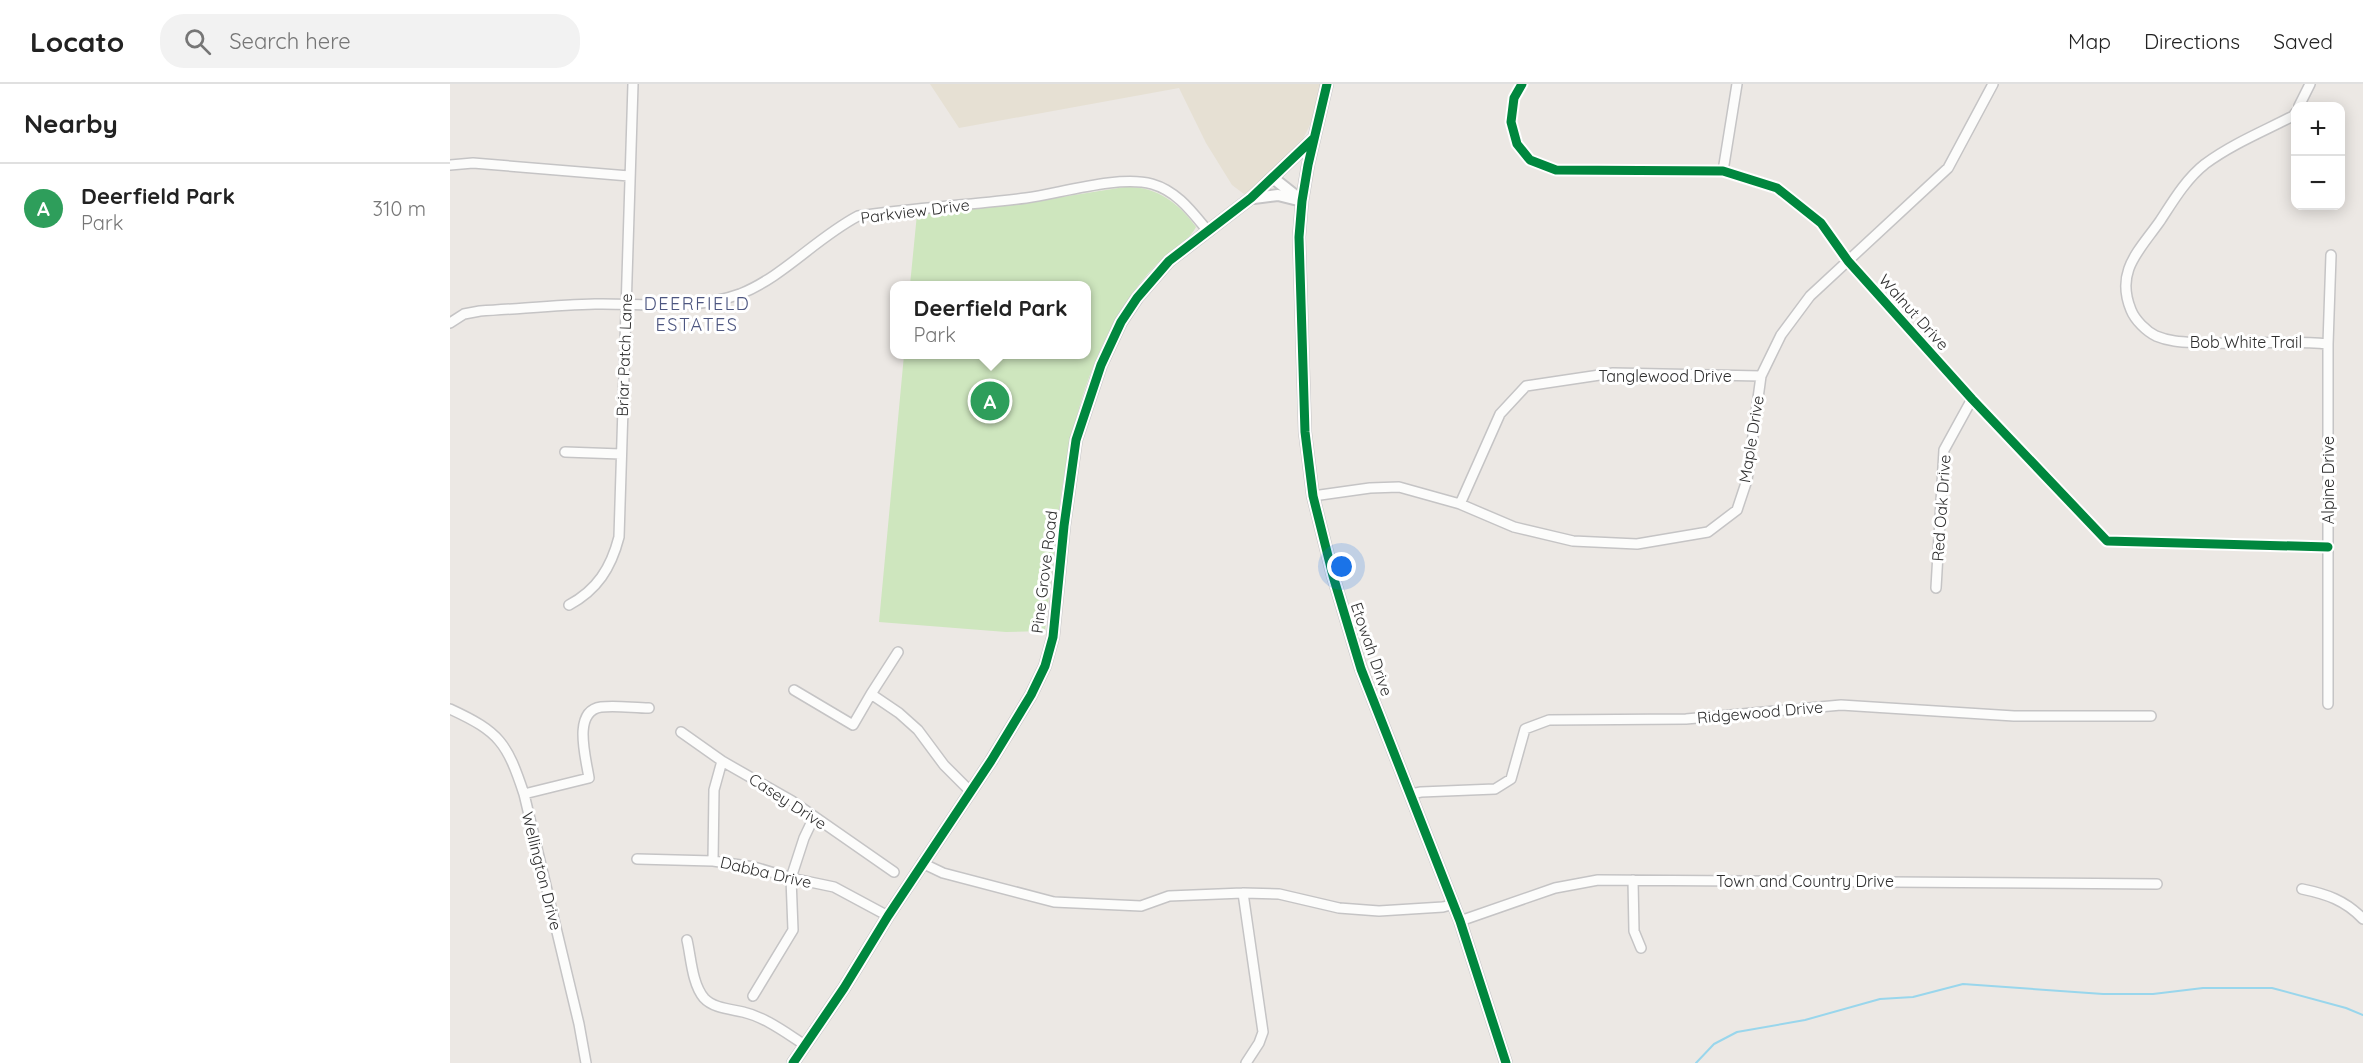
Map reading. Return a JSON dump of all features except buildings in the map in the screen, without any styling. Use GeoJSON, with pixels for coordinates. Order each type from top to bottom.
{"type":"FeatureCollection","features":[{"type":"Feature","properties":{"kind":"street","name":"Briar Patch Lane"},"geometry":{"type":"LineString","coordinates":[[568,605],[584,597],[603,577],[613,558],[619,537],[633,84]]}},
{"type":"Feature","properties":{"kind":"street","name":"Etowah Drive"},"geometry":{"type":"LineString","coordinates":[[1327,84],[1312,139],[1299,237],[1305,432],[1313,496],[1326,551],[1361,669],[1454,904],[1506,1063]]}},
{"type":"Feature","properties":{"kind":"street","name":"Walnut Drive"},"geometry":{"type":"LineString","coordinates":[[1522,84],[1514,98],[1511,122],[1517,144],[1530,160],[1556,170],[1723,171],[1777,188],[1821,224],[1848,261],[1972,399],[2107,541],[2328,547]]}},
{"type":"Feature","properties":{"kind":"street"},"geometry":{"type":"LineString","coordinates":[[1723,171],[1737,84]]}},
{"type":"Feature","properties":{"kind":"street","name":"Maple Drive"},"geometry":{"type":"LineString","coordinates":[[1313,496],[1390,486],[1460,504],[1514,527],[1573,541],[1637,544],[1708,532],[1737,510],[1747,480],[1761,376],[1781,335],[1810,296],[1948,168],[1993,84]]}},
{"type":"Feature","properties":{"kind":"street"},"geometry":{"type":"LineString","coordinates":[[2301,102],[2310,84]]}},
{"type":"Feature","properties":{"kind":"street","name":"Bob White Trail"},"geometry":{"type":"LineString","coordinates":[[2291,117],[2225,151],[2204,165],[2185,183],[2138,249],[2125,276],[2125,297],[2133,315],[2147,330],[2175,341],[2221,344],[2308,342],[2328,344]]}},
{"type":"Feature","properties":{"kind":"street","name":"Pine Grove Road"},"geometry":{"type":"LineString","coordinates":[[793,1063],[844,988],[1031,695],[1045,666],[1053,637],[1064,526],[1076,440],[1101,365],[1121,322],[1137,298],[1169,261],[1251,198],[1312,139]]}},
{"type":"Feature","properties":{"kind":"street"},"geometry":{"type":"LineString","coordinates":[[450,165],[473,163],[629,176]]}},
{"type":"Feature","properties":{"kind":"street"},"geometry":{"type":"LineString","coordinates":[[1273,178],[1302,201]]}},
{"type":"Feature","properties":{"kind":"street","name":"Parkview Drive"},"geometry":{"type":"LineString","coordinates":[[450,323],[464,314],[480,311],[626,304],[695,304],[716,301],[759,284],[843,224],[858,216],[1028,198],[1120,182],[1144,182],[1162,187],[1181,201],[1207,231]]}},
{"type":"Feature","properties":{"kind":"street"},"geometry":{"type":"LineString","coordinates":[[1251,198],[1272,194],[1302,201]]}},
{"type":"Feature","properties":{"kind":"street","name":"Alpine Drive"},"geometry":{"type":"LineString","coordinates":[[2328,704],[2328,344],[2331,255]]}},
{"type":"Feature","properties":{"kind":"street","name":"Tanglewood Drive"},"geometry":{"type":"LineString","coordinates":[[1460,504],[1500,414],[1526,386],[1613,373],[1761,376]]}},
{"type":"Feature","properties":{"kind":"street","name":"Red Oak Drive"},"geometry":{"type":"LineString","coordinates":[[1936,588],[1944,450],[1972,399]]}},
{"type":"Feature","properties":{"kind":"street"},"geometry":{"type":"LineString","coordinates":[[565,452],[621,454]]}},
{"type":"Feature","properties":{"kind":"street"},"geometry":{"type":"LineString","coordinates":[[794,690],[853,725],[898,652]]}},
{"type":"Feature","properties":{"kind":"street"},"geometry":{"type":"LineString","coordinates":[[871,694],[899,713],[918,730],[944,765],[970,791]]}},
{"type":"Feature","properties":{"kind":"street","name":"Ridgewood Drive"},"geometry":{"type":"LineString","coordinates":[[1411,794],[1495,789],[1511,779],[1525,729],[1549,720],[1686,719],[1841,705],[2014,716],[2151,716]]}},
{"type":"Feature","properties":{"kind":"street"},"geometry":{"type":"LineString","coordinates":[[524,794],[589,778],[582,727],[587,713],[599,707],[649,708]]}},
{"type":"Feature","properties":{"kind":"street","name":"Wellington Drive"},"geometry":{"type":"LineString","coordinates":[[450,709],[480,723],[500,741],[512,759],[524,794],[579,1024],[586,1063]]}},
{"type":"Feature","properties":{"kind":"street","name":"Casey Drive"},"geometry":{"type":"LineString","coordinates":[[681,732],[722,760],[792,801],[894,872]]}},
{"type":"Feature","properties":{"kind":"street"},"geometry":{"type":"LineString","coordinates":[[713,861],[714,790],[722,760]]}},
{"type":"Feature","properties":{"kind":"street"},"geometry":{"type":"LineString","coordinates":[[753,996],[793,930],[791,878],[804,838],[814,817]]}},
{"type":"Feature","properties":{"kind":"street","name":"Dabba Drive"},"geometry":{"type":"LineString","coordinates":[[637,858],[713,861],[754,867],[834,887],[888,916]]}},
{"type":"Feature","properties":{"kind":"street"},"geometry":{"type":"LineString","coordinates":[[922,863],[943,873],[1054,902],[1142,906],[1169,896],[1242,893],[1280,894],[1339,908],[1378,911],[1443,907],[1454,904]]}},
{"type":"Feature","properties":{"kind":"street","name":"Town and Country Drive"},"geometry":{"type":"LineString","coordinates":[[1460,921],[1571,884],[1598,880],[2157,884]]}},
{"type":"Feature","properties":{"kind":"street"},"geometry":{"type":"LineString","coordinates":[[1633,880],[1634,931],[1641,948]]}},
{"type":"Feature","properties":{"kind":"street"},"geometry":{"type":"LineString","coordinates":[[2302,889],[2334,896],[2354,909],[2363,919]]}},
{"type":"Feature","properties":{"kind":"street"},"geometry":{"type":"LineString","coordinates":[[1242,893],[1263,1032],[1246,1063]]}},
{"type":"Feature","properties":{"kind":"street"},"geometry":{"type":"LineString","coordinates":[[687,940],[698,987],[704,998],[712,1004],[746,1013],[780,1029],[805,1045]]}},
{"type":"Feature","properties":{"kind":"shaded area"},"geometry":{"type":"Polygon","coordinates":[[[930,84],[1323,84],[1311,123],[1300,145],[1261,185],[1244,194],[1232,185],[1206,143],[1179,88],[959,128],[930,84]]]}},
{"type":"Feature","properties":{"kind":"green space"},"geometry":{"type":"Polygon","coordinates":[[[1136,187],[1147,189],[1174,203],[1196,227],[1184,242],[1144,278],[1133,293],[1105,340],[1088,379],[1067,461],[1045,631],[1006,632],[879,622],[904,359],[1091,359],[1091,281],[910,281],[917,214],[1030,202],[1136,187]]]}},
{"type":"Feature","properties":{"kind":"waterway"},"geometry":{"type":"LineString","coordinates":[[1696,1063],[1714,1044],[1737,1032],[1805,1020],[1880,999],[1913,997],[1963,984],[2103,994],[2153,994],[2203,988],[2272,988],[2346,1008],[2363,1015]]}},
{"type":"Feature","properties":{"kind":"cycle path"},"geometry":{"type":"LineString","coordinates":[[1327,84],[1308,165],[1299,237],[1305,432],[1313,496],[1333,576],[1361,669],[1460,921],[1506,1063]]}},
{"type":"Feature","properties":{"kind":"cycle path"},"geometry":{"type":"LineString","coordinates":[[1522,84],[1514,98],[1511,122],[1517,144],[1530,160],[1556,170],[1723,171],[1777,188],[1821,223],[1848,261],[1972,399],[2107,541],[2328,547]]}},
{"type":"Feature","properties":{"kind":"cycle path"},"geometry":{"type":"LineString","coordinates":[[793,1063],[991,761],[1031,695],[1045,666],[1053,637],[1064,526],[1076,440],[1101,365],[1121,322],[1137,298],[1169,261],[1251,198],[1313,139]]}},
{"type":"Feature","properties":{"kind":"place","name":"Deerfield Park"},"geometry":{"type":"Point","coordinates":[990,401]}},
{"type":"Feature","properties":{"kind":"district","name":"DEERFIELD ESTATES"},"geometry":{"type":"Point","coordinates":[697,313]}}]}
